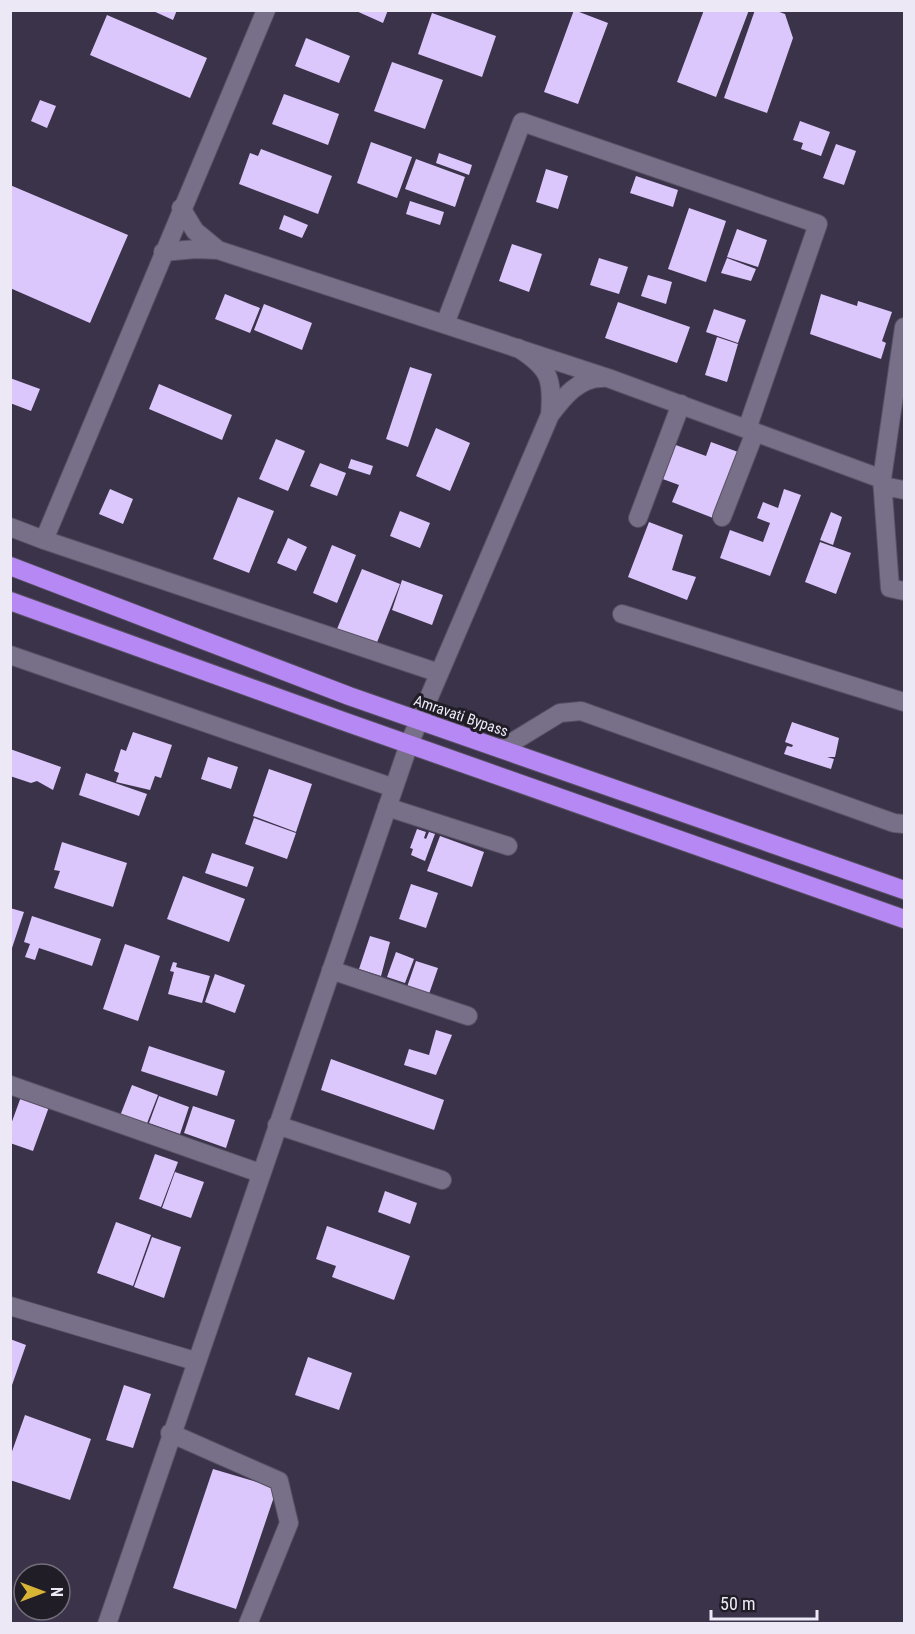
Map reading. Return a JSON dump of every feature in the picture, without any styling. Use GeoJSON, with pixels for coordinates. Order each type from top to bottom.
{"type":"FeatureCollection","features":[{"type":"Feature","properties":{"kind":"highway","name":"Amravati Bypass"},"geometry":{"type":"LineString","coordinates":[[10,566],[418,720],[904,890]]}},
{"type":"Feature","properties":{"kind":"highway"},"geometry":{"type":"LineString","coordinates":[[10,601],[904,919]]}},
{"type":"Feature","properties":{"kind":"street"},"geometry":{"type":"LineString","coordinates":[[44,540],[181,208],[266,10]]}},
{"type":"Feature","properties":{"kind":"street"},"geometry":{"type":"LineString","coordinates":[[446,324],[522,122],[818,224],[722,517]]}},
{"type":"Feature","properties":{"kind":"street"},"geometry":{"type":"LineString","coordinates":[[181,208],[195,231],[218,250]]}},
{"type":"Feature","properties":{"kind":"street"},"geometry":{"type":"LineString","coordinates":[[163,252],[218,250],[608,378],[751,430],[904,490]]}},
{"type":"Feature","properties":{"kind":"street"},"geometry":{"type":"LineString","coordinates":[[904,327],[883,482],[890,588],[904,591]]}},
{"type":"Feature","properties":{"kind":"street"},"geometry":{"type":"LineString","coordinates":[[518,348],[535,359],[548,374],[552,392],[550,415]]}},
{"type":"Feature","properties":{"kind":"street"},"geometry":{"type":"LineString","coordinates":[[106,1623],[418,720],[550,415],[564,396],[582,383],[597,378],[608,378]]}},
{"type":"Feature","properties":{"kind":"street"},"geometry":{"type":"LineString","coordinates":[[638,518],[681,405]]}},
{"type":"Feature","properties":{"kind":"street"},"geometry":{"type":"LineString","coordinates":[[10,527],[439,673]]}},
{"type":"Feature","properties":{"kind":"street"},"geometry":{"type":"LineString","coordinates":[[622,614],[904,702]]}},
{"type":"Feature","properties":{"kind":"street"},"geometry":{"type":"LineString","coordinates":[[10,655],[394,788]]}},
{"type":"Feature","properties":{"kind":"street"},"geometry":{"type":"LineString","coordinates":[[501,749],[560,713],[581,711],[894,823],[904,824]]}},
{"type":"Feature","properties":{"kind":"street"},"geometry":{"type":"LineString","coordinates":[[387,807],[508,846]]}},
{"type":"Feature","properties":{"kind":"street"},"geometry":{"type":"LineString","coordinates":[[331,970],[468,1016]]}},
{"type":"Feature","properties":{"kind":"street"},"geometry":{"type":"LineString","coordinates":[[10,1085],[260,1173]]}},
{"type":"Feature","properties":{"kind":"street"},"geometry":{"type":"LineString","coordinates":[[277,1125],[442,1180]]}},
{"type":"Feature","properties":{"kind":"street"},"geometry":{"type":"LineString","coordinates":[[10,1306],[195,1361]]}},
{"type":"Feature","properties":{"kind":"street"},"geometry":{"type":"LineString","coordinates":[[171,1433],[279,1481],[289,1522],[248,1623]]}},
{"type":"Feature","properties":{"kind":"building"},"geometry":{"type":"Polygon","coordinates":[[[151,10],[177,10],[173,20],[151,10]]]}},
{"type":"Feature","properties":{"kind":"building"},"geometry":{"type":"Polygon","coordinates":[[[354,10],[388,10],[383,23],[354,10]]]}},
{"type":"Feature","properties":{"kind":"building"},"geometry":{"type":"Polygon","coordinates":[[[574,10],[608,23],[578,104],[544,92],[574,10]]]}},
{"type":"Feature","properties":{"kind":"building"},"geometry":{"type":"Polygon","coordinates":[[[704,10],[749,10],[716,97],[677,82],[704,10]]]}},
{"type":"Feature","properties":{"kind":"building"},"geometry":{"type":"Polygon","coordinates":[[[755,10],[774,10],[785,14],[793,38],[767,113],[724,98],[755,10]]]}},
{"type":"Feature","properties":{"kind":"building"},"geometry":{"type":"Polygon","coordinates":[[[432,13],[496,36],[482,77],[418,54],[432,13]]]}},
{"type":"Feature","properties":{"kind":"building"},"geometry":{"type":"Polygon","coordinates":[[[107,15],[207,58],[190,98],[90,55],[107,15]]]}},
{"type":"Feature","properties":{"kind":"building"},"geometry":{"type":"Polygon","coordinates":[[[306,38],[350,56],[339,83],[295,66],[306,38]]]}},
{"type":"Feature","properties":{"kind":"building"},"geometry":{"type":"Polygon","coordinates":[[[392,62],[443,80],[425,129],[374,111],[392,62]]]}},
{"type":"Feature","properties":{"kind":"building"},"geometry":{"type":"Polygon","coordinates":[[[284,94],[339,114],[328,145],[272,124],[284,94]]]}},
{"type":"Feature","properties":{"kind":"building"},"geometry":{"type":"Polygon","coordinates":[[[40,100],[56,106],[47,128],[31,121],[40,100]]]}},
{"type":"Feature","properties":{"kind":"building"},"geometry":{"type":"Polygon","coordinates":[[[800,121],[830,132],[821,156],[801,149],[803,143],[793,140],[800,121]]]}},
{"type":"Feature","properties":{"kind":"building"},"geometry":{"type":"Polygon","coordinates":[[[371,142],[412,157],[397,198],[357,183],[371,142]]]}},
{"type":"Feature","properties":{"kind":"building"},"geometry":{"type":"Polygon","coordinates":[[[836,144],[856,151],[844,185],[823,178],[836,144]]]}},
{"type":"Feature","properties":{"kind":"building"},"geometry":{"type":"Polygon","coordinates":[[[261,149],[332,176],[318,214],[239,184],[250,153],[258,156],[261,149]]]}},
{"type":"Feature","properties":{"kind":"building"},"geometry":{"type":"Polygon","coordinates":[[[439,153],[472,165],[469,175],[436,163],[439,153]]]}},
{"type":"Feature","properties":{"kind":"building"},"geometry":{"type":"Polygon","coordinates":[[[416,159],[465,177],[455,207],[405,189],[416,159]]]}},
{"type":"Feature","properties":{"kind":"building"},"geometry":{"type":"Polygon","coordinates":[[[546,169],[568,176],[558,209],[536,202],[546,169]]]}},
{"type":"Feature","properties":{"kind":"building"},"geometry":{"type":"Polygon","coordinates":[[[636,176],[678,190],[673,207],[630,193],[636,176]]]}},
{"type":"Feature","properties":{"kind":"building"},"geometry":{"type":"Polygon","coordinates":[[[10,185],[128,235],[90,323],[10,288],[10,185]]]}},
{"type":"Feature","properties":{"kind":"building"},"geometry":{"type":"Polygon","coordinates":[[[410,201],[444,212],[440,225],[406,214],[410,201]]]}},
{"type":"Feature","properties":{"kind":"building"},"geometry":{"type":"Polygon","coordinates":[[[689,208],[726,221],[706,282],[668,269],[689,208]]]}},
{"type":"Feature","properties":{"kind":"building"},"geometry":{"type":"Polygon","coordinates":[[[284,215],[308,225],[302,238],[279,229],[284,215]]]}},
{"type":"Feature","properties":{"kind":"building"},"geometry":{"type":"Polygon","coordinates":[[[737,229],[767,240],[758,267],[727,257],[737,229]]]}},
{"type":"Feature","properties":{"kind":"building"},"geometry":{"type":"Polygon","coordinates":[[[512,244],[542,254],[529,292],[499,281],[512,244]]]}},
{"type":"Feature","properties":{"kind":"building"},"geometry":{"type":"Polygon","coordinates":[[[599,258],[628,267],[619,294],[590,285],[599,258]]]}},
{"type":"Feature","properties":{"kind":"building"},"geometry":{"type":"Polygon","coordinates":[[[727,258],[756,269],[751,281],[721,273],[727,258]]]}},
{"type":"Feature","properties":{"kind":"building"},"geometry":{"type":"Polygon","coordinates":[[[648,275],[672,282],[666,304],[641,296],[648,275]]]}},
{"type":"Feature","properties":{"kind":"building"},"geometry":{"type":"Polygon","coordinates":[[[225,294],[260,308],[250,333],[215,319],[225,294]]]}},
{"type":"Feature","properties":{"kind":"building"},"geometry":{"type":"Polygon","coordinates":[[[821,294],[857,306],[858,301],[892,312],[882,341],[886,343],[881,359],[810,334],[821,294]]]}},
{"type":"Feature","properties":{"kind":"building"},"geometry":{"type":"Polygon","coordinates":[[[618,302],[690,327],[677,363],[605,338],[618,302]]]}},
{"type":"Feature","properties":{"kind":"building"},"geometry":{"type":"Polygon","coordinates":[[[264,304],[312,323],[302,350],[254,330],[264,304]]]}},
{"type":"Feature","properties":{"kind":"building"},"geometry":{"type":"Polygon","coordinates":[[[714,309],[746,320],[738,343],[706,332],[714,309]]]}},
{"type":"Feature","properties":{"kind":"building"},"geometry":{"type":"Polygon","coordinates":[[[717,337],[738,344],[727,382],[705,375],[717,337]]]}},
{"type":"Feature","properties":{"kind":"building"},"geometry":{"type":"Polygon","coordinates":[[[410,367],[432,374],[408,447],[386,439],[410,367]]]}},
{"type":"Feature","properties":{"kind":"building"},"geometry":{"type":"Polygon","coordinates":[[[10,378],[40,389],[31,411],[10,403],[10,378]]]}},
{"type":"Feature","properties":{"kind":"building"},"geometry":{"type":"Polygon","coordinates":[[[159,384],[232,415],[222,440],[149,409],[159,384]]]}},
{"type":"Feature","properties":{"kind":"building"},"geometry":{"type":"Polygon","coordinates":[[[436,428],[470,443],[450,491],[416,476],[436,428]]]}},
{"type":"Feature","properties":{"kind":"building"},"geometry":{"type":"Polygon","coordinates":[[[276,439],[305,451],[288,491],[259,479],[276,439]]]}},
{"type":"Feature","properties":{"kind":"building"},"geometry":{"type":"Polygon","coordinates":[[[711,442],[738,452],[713,518],[672,502],[679,485],[660,478],[673,444],[706,456],[711,442]]]}},
{"type":"Feature","properties":{"kind":"building"},"geometry":{"type":"Polygon","coordinates":[[[351,459],[373,466],[370,475],[348,468],[351,459]]]}},
{"type":"Feature","properties":{"kind":"building"},"geometry":{"type":"Polygon","coordinates":[[[320,463],[346,473],[337,496],[310,486],[320,463]]]}},
{"type":"Feature","properties":{"kind":"building"},"geometry":{"type":"Polygon","coordinates":[[[110,489],[133,499],[123,524],[99,514],[110,489]]]}},
{"type":"Feature","properties":{"kind":"building"},"geometry":{"type":"Polygon","coordinates":[[[784,489],[801,495],[770,576],[720,558],[730,530],[763,542],[770,523],[757,518],[763,502],[778,508],[784,489]]]}},
{"type":"Feature","properties":{"kind":"building"},"geometry":{"type":"Polygon","coordinates":[[[238,497],[274,511],[249,573],[213,559],[238,497]]]}},
{"type":"Feature","properties":{"kind":"building"},"geometry":{"type":"Polygon","coordinates":[[[400,511],[430,523],[420,548],[390,536],[400,511]]]}},
{"type":"Feature","properties":{"kind":"building"},"geometry":{"type":"Polygon","coordinates":[[[831,512],[842,517],[833,545],[820,540],[831,512]]]}},
{"type":"Feature","properties":{"kind":"building"},"geometry":{"type":"Polygon","coordinates":[[[649,522],[683,535],[672,570],[696,577],[687,600],[628,577],[649,522]]]}},
{"type":"Feature","properties":{"kind":"building"},"geometry":{"type":"Polygon","coordinates":[[[288,538],[307,547],[296,571],[277,563],[288,538]]]}},
{"type":"Feature","properties":{"kind":"building"},"geometry":{"type":"Polygon","coordinates":[[[820,542],[851,553],[836,594],[805,582],[820,542]]]}},
{"type":"Feature","properties":{"kind":"building"},"geometry":{"type":"Polygon","coordinates":[[[332,545],[356,555],[337,603],[313,593],[332,545]]]}},
{"type":"Feature","properties":{"kind":"building"},"geometry":{"type":"Polygon","coordinates":[[[362,569],[400,584],[376,645],[337,629],[362,569]]]}},
{"type":"Feature","properties":{"kind":"building"},"geometry":{"type":"Polygon","coordinates":[[[402,580],[443,595],[432,625],[392,610],[402,580]]]}},
{"type":"Feature","properties":{"kind":"building"},"geometry":{"type":"Polygon","coordinates":[[[792,722],[839,738],[835,757],[827,757],[834,759],[831,769],[784,754],[787,746],[792,747],[793,745],[785,742],[792,722]]]}},
{"type":"Feature","properties":{"kind":"building"},"geometry":{"type":"Polygon","coordinates":[[[133,732],[172,745],[161,778],[155,776],[150,790],[116,782],[119,773],[114,771],[121,749],[126,751],[133,732]]]}},
{"type":"Feature","properties":{"kind":"building"},"geometry":{"type":"Polygon","coordinates":[[[10,749],[61,767],[53,790],[37,781],[31,783],[10,776],[10,749]]]}},
{"type":"Feature","properties":{"kind":"building"},"geometry":{"type":"Polygon","coordinates":[[[208,757],[238,767],[231,789],[201,779],[208,757]]]}},
{"type":"Feature","properties":{"kind":"building"},"geometry":{"type":"Polygon","coordinates":[[[269,769],[312,784],[296,832],[253,816],[269,769]]]}},
{"type":"Feature","properties":{"kind":"building"},"geometry":{"type":"Polygon","coordinates":[[[86,773],[147,794],[139,816],[79,795],[86,773]]]}},
{"type":"Feature","properties":{"kind":"building"},"geometry":{"type":"Polygon","coordinates":[[[254,818],[296,833],[287,859],[245,844],[254,818]]]}},
{"type":"Feature","properties":{"kind":"building"},"geometry":{"type":"Polygon","coordinates":[[[417,829],[426,832],[424,838],[426,839],[429,832],[435,834],[425,861],[411,855],[413,849],[410,848],[417,829]]]}},
{"type":"Feature","properties":{"kind":"building"},"geometry":{"type":"Polygon","coordinates":[[[440,836],[484,852],[472,887],[427,871],[440,836]]]}},
{"type":"Feature","properties":{"kind":"building"},"geometry":{"type":"Polygon","coordinates":[[[62,842],[127,863],[113,907],[54,888],[60,871],[54,870],[62,842]]]}},
{"type":"Feature","properties":{"kind":"building"},"geometry":{"type":"Polygon","coordinates":[[[212,853],[254,867],[247,887],[205,873],[212,853]]]}},
{"type":"Feature","properties":{"kind":"building"},"geometry":{"type":"Polygon","coordinates":[[[183,876],[245,899],[229,942],[167,919],[183,876]]]}},
{"type":"Feature","properties":{"kind":"building"},"geometry":{"type":"Polygon","coordinates":[[[411,884],[438,893],[426,928],[399,919],[411,884]]]}},
{"type":"Feature","properties":{"kind":"building"},"geometry":{"type":"Polygon","coordinates":[[[10,908],[24,912],[11,951],[10,951],[10,908]]]}},
{"type":"Feature","properties":{"kind":"building"},"geometry":{"type":"Polygon","coordinates":[[[32,916],[101,939],[92,966],[39,948],[35,960],[25,957],[30,944],[24,942],[32,916]]]}},
{"type":"Feature","properties":{"kind":"building"},"geometry":{"type":"Polygon","coordinates":[[[370,936],[390,942],[381,976],[359,969],[370,936]]]}},
{"type":"Feature","properties":{"kind":"building"},"geometry":{"type":"Polygon","coordinates":[[[125,944],[160,956],[138,1021],[103,1009],[125,944]]]}},
{"type":"Feature","properties":{"kind":"building"},"geometry":{"type":"Polygon","coordinates":[[[396,952],[414,959],[405,983],[387,977],[396,952]]]}},
{"type":"Feature","properties":{"kind":"building"},"geometry":{"type":"Polygon","coordinates":[[[416,961],[438,968],[429,994],[407,987],[416,961]]]}},
{"type":"Feature","properties":{"kind":"building"},"geometry":{"type":"Polygon","coordinates":[[[173,962],[177,963],[176,967],[210,976],[202,1003],[168,994],[174,972],[170,971],[173,962]]]}},
{"type":"Feature","properties":{"kind":"building"},"geometry":{"type":"Polygon","coordinates":[[[215,974],[245,985],[235,1013],[205,1002],[215,974]]]}},
{"type":"Feature","properties":{"kind":"building"},"geometry":{"type":"Polygon","coordinates":[[[436,1030],[452,1035],[436,1075],[404,1065],[409,1049],[429,1055],[436,1030]]]}},
{"type":"Feature","properties":{"kind":"building"},"geometry":{"type":"Polygon","coordinates":[[[149,1046],[225,1071],[217,1096],[141,1071],[149,1046]]]}},
{"type":"Feature","properties":{"kind":"building"},"geometry":{"type":"Polygon","coordinates":[[[331,1059],[444,1100],[434,1130],[321,1090],[331,1059]]]}},
{"type":"Feature","properties":{"kind":"building"},"geometry":{"type":"Polygon","coordinates":[[[132,1085],[158,1095],[146,1126],[120,1116],[132,1085]]]}},
{"type":"Feature","properties":{"kind":"building"},"geometry":{"type":"Polygon","coordinates":[[[22,1094],[50,1104],[33,1151],[10,1143],[10,1127],[22,1094]]]}},
{"type":"Feature","properties":{"kind":"building"},"geometry":{"type":"Polygon","coordinates":[[[159,1096],[189,1107],[180,1134],[149,1123],[159,1096]]]}},
{"type":"Feature","properties":{"kind":"building"},"geometry":{"type":"Polygon","coordinates":[[[193,1106],[235,1120],[226,1148],[184,1133],[193,1106]]]}},
{"type":"Feature","properties":{"kind":"building"},"geometry":{"type":"Polygon","coordinates":[[[155,1154],[178,1162],[161,1207],[139,1199],[155,1154]]]}},
{"type":"Feature","properties":{"kind":"building"},"geometry":{"type":"Polygon","coordinates":[[[175,1172],[204,1182],[191,1218],[162,1208],[175,1172]]]}},
{"type":"Feature","properties":{"kind":"building"},"geometry":{"type":"Polygon","coordinates":[[[385,1191],[417,1203],[410,1224],[378,1212],[385,1191]]]}},
{"type":"Feature","properties":{"kind":"building"},"geometry":{"type":"Polygon","coordinates":[[[116,1222],[151,1235],[133,1286],[97,1273],[116,1222]]]}},
{"type":"Feature","properties":{"kind":"building"},"geometry":{"type":"Polygon","coordinates":[[[327,1226],[410,1256],[394,1300],[332,1277],[336,1266],[316,1259],[327,1226]]]}},
{"type":"Feature","properties":{"kind":"building"},"geometry":{"type":"Polygon","coordinates":[[[152,1237],[181,1247],[164,1298],[134,1287],[152,1237]]]}},
{"type":"Feature","properties":{"kind":"building"},"geometry":{"type":"Polygon","coordinates":[[[10,1339],[26,1345],[11,1388],[10,1388],[10,1339]]]}},
{"type":"Feature","properties":{"kind":"building"},"geometry":{"type":"Polygon","coordinates":[[[308,1357],[352,1373],[339,1410],[295,1395],[308,1357]]]}},
{"type":"Feature","properties":{"kind":"building"},"geometry":{"type":"Polygon","coordinates":[[[124,1385],[151,1394],[133,1448],[106,1440],[124,1385]]]}},
{"type":"Feature","properties":{"kind":"building"},"geometry":{"type":"Polygon","coordinates":[[[25,1415],[91,1439],[70,1500],[10,1480],[10,1457],[25,1415]]]}},
{"type":"Feature","properties":{"kind":"building"},"geometry":{"type":"Polygon","coordinates":[[[213,1469],[277,1488],[236,1609],[173,1588],[213,1469]]]}}]}
